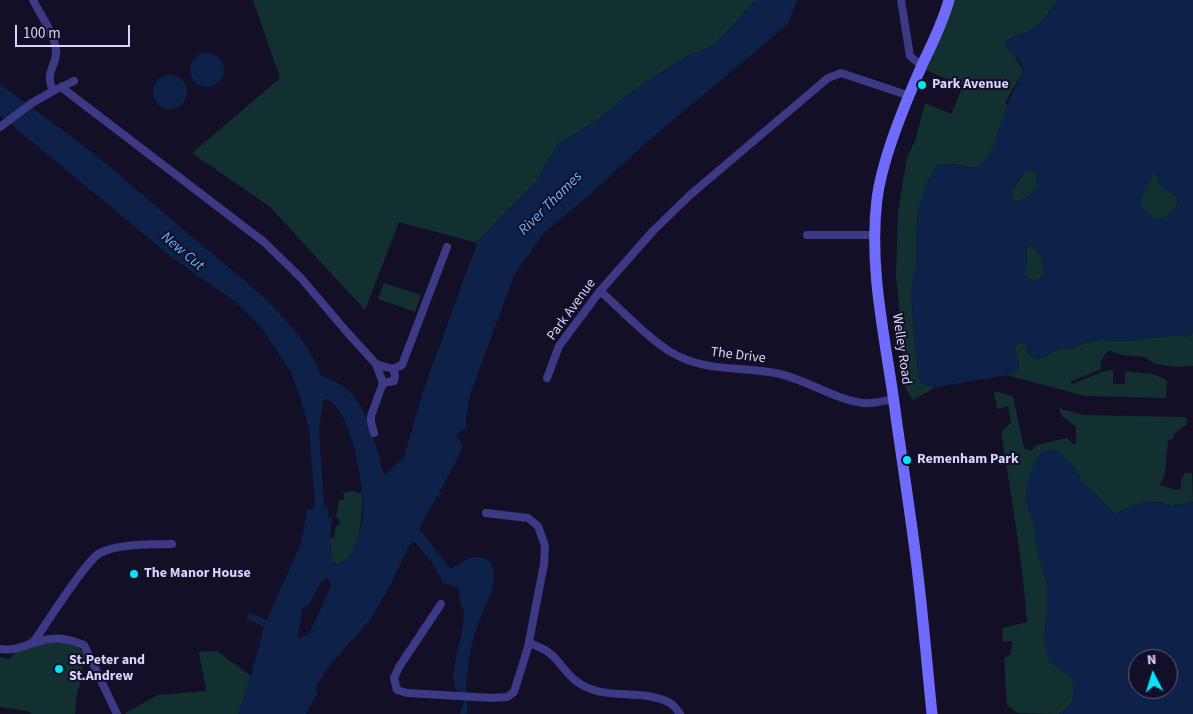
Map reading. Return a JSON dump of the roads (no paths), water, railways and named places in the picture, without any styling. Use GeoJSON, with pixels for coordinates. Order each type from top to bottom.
{"type":"FeatureCollection","features":[{"type":"Feature","properties":{"kind":"main road","name":"Welley Road"},"geometry":{"type":"LineString","coordinates":[[932,714],[917,567],[878,294],[874,252],[877,199],[882,173],[910,96],[943,20],[949,0]]}},
{"type":"Feature","properties":{"kind":"street"},"geometry":{"type":"LineString","coordinates":[[34,0],[54,41],[56,56],[48,78],[53,91]]}},
{"type":"Feature","properties":{"kind":"street"},"geometry":{"type":"LineString","coordinates":[[901,0],[910,56],[922,66]]}},
{"type":"Feature","properties":{"kind":"street","name":"Park Avenue"},"geometry":{"type":"LineString","coordinates":[[546,378],[559,346],[600,291],[653,231],[690,195],[828,78],[841,73],[910,96]]}},
{"type":"Feature","properties":{"kind":"street"},"geometry":{"type":"LineString","coordinates":[[2,126],[32,103],[74,81]]}},
{"type":"Feature","properties":{"kind":"street"},"geometry":{"type":"LineString","coordinates":[[61,87],[264,242],[301,278],[376,364],[382,383],[371,416],[374,434]]}},
{"type":"Feature","properties":{"kind":"street"},"geometry":{"type":"LineString","coordinates":[[807,235],[875,235]]}},
{"type":"Feature","properties":{"kind":"street"},"geometry":{"type":"LineString","coordinates":[[376,364],[393,369],[402,365],[447,247]]}},
{"type":"Feature","properties":{"kind":"street","name":"The Drive"},"geometry":{"type":"LineString","coordinates":[[600,291],[670,351],[708,367],[779,374],[844,398],[865,403],[893,400]]}},
{"type":"Feature","properties":{"kind":"street"},"geometry":{"type":"LineString","coordinates":[[382,383],[394,381],[393,369]]}},
{"type":"Feature","properties":{"kind":"street"},"geometry":{"type":"LineString","coordinates":[[441,604],[399,667],[394,678],[397,690],[407,693],[493,698],[507,697],[514,692],[529,642],[544,564],[545,546],[538,526],[528,518],[486,513]]}},
{"type":"Feature","properties":{"kind":"street"},"geometry":{"type":"LineString","coordinates":[[33,643],[82,572],[97,554],[126,546],[172,544]]}},
{"type":"Feature","properties":{"kind":"street"},"geometry":{"type":"LineString","coordinates":[[0,649],[10,650],[50,639],[68,639],[84,645],[117,714]]}},
{"type":"Feature","properties":{"kind":"street"},"geometry":{"type":"LineString","coordinates":[[529,642],[543,648],[552,655],[563,670],[577,683],[598,691],[654,697],[672,703],[680,714]]}},
{"type":"Feature","properties":{"kind":"water"},"geometry":{"type":"Polygon","coordinates":[[[756,0],[797,0],[788,24],[648,141],[543,234],[514,275],[470,395],[466,428],[456,434],[462,444],[462,449],[439,492],[441,493],[440,497],[437,496],[419,529],[450,568],[478,557],[487,559],[492,566],[494,583],[472,642],[469,659],[466,691],[467,714],[460,714],[464,702],[455,687],[453,677],[464,613],[459,597],[459,588],[443,583],[433,564],[416,543],[412,542],[370,620],[330,665],[315,688],[318,692],[306,714],[238,714],[251,676],[264,627],[247,619],[249,613],[267,620],[301,543],[307,510],[315,505],[309,429],[291,372],[263,330],[237,303],[171,257],[0,115],[0,84],[100,159],[247,283],[284,318],[300,337],[312,356],[321,376],[346,388],[354,396],[366,416],[385,475],[404,457],[424,389],[477,243],[536,182],[558,144],[596,121],[630,93],[682,59],[714,45],[756,0]],[[326,399],[323,401],[319,429],[324,505],[328,509],[329,518],[332,517],[330,546],[334,563],[341,563],[349,558],[357,539],[362,519],[363,497],[358,465],[349,430],[335,405],[326,399]],[[328,578],[322,580],[309,605],[303,608],[297,639],[310,632],[331,586],[328,578]]]}},
{"type":"Feature","properties":{"kind":"water"},"geometry":{"type":"Polygon","coordinates":[[[1057,0],[1193,0],[1193,331],[1189,337],[1176,335],[1130,341],[1102,340],[1085,343],[1075,347],[1059,349],[1040,359],[1031,357],[1025,344],[1019,343],[1015,348],[1019,365],[1014,374],[936,387],[924,385],[920,381],[916,355],[911,291],[916,268],[916,229],[925,187],[938,164],[978,168],[988,157],[993,148],[1010,98],[1023,71],[1018,58],[1007,49],[1006,43],[1013,37],[1027,32],[1036,26],[1057,0]],[[1026,170],[1012,191],[1011,198],[1018,201],[1027,198],[1038,186],[1035,180],[1036,173],[1026,170]],[[1152,174],[1142,196],[1142,205],[1153,218],[1165,218],[1176,208],[1178,198],[1158,183],[1159,178],[1152,174]],[[1031,245],[1026,247],[1027,261],[1024,275],[1035,282],[1044,274],[1041,255],[1031,245]]]}},
{"type":"Feature","properties":{"kind":"water"},"geometry":{"type":"Polygon","coordinates":[[[207,53],[214,54],[219,58],[223,63],[223,77],[219,82],[214,86],[207,87],[200,86],[195,82],[191,77],[190,70],[191,63],[195,58],[200,54],[207,53]]]}},
{"type":"Feature","properties":{"kind":"water"},"geometry":{"type":"Polygon","coordinates":[[[170,75],[177,76],[182,80],[186,85],[186,99],[182,104],[177,108],[170,109],[163,108],[158,104],[154,99],[153,92],[154,85],[158,80],[163,76],[170,75]]]}},
{"type":"Feature","properties":{"kind":"water"},"geometry":{"type":"Polygon","coordinates":[[[1053,449],[1060,453],[1077,470],[1081,481],[1114,514],[1147,501],[1170,506],[1193,502],[1193,714],[1059,714],[1072,702],[1073,685],[1069,675],[1050,663],[1046,651],[1044,637],[1047,617],[1047,585],[1036,545],[1035,526],[1025,499],[1034,463],[1044,451],[1053,449]]]}},
{"type":"Feature","properties":{"kind":"place","name":"Park Avenue"},"geometry":{"type":"Point","coordinates":[922,85]}},
{"type":"Feature","properties":{"kind":"place","name":"Remenham Park"},"geometry":{"type":"Point","coordinates":[907,460]}},
{"type":"Feature","properties":{"kind":"place","name":"The Manor House"},"geometry":{"type":"Point","coordinates":[134,574]}},
{"type":"Feature","properties":{"kind":"place","name":"St.Peter and St.Andrew"},"geometry":{"type":"Point","coordinates":[59,669]}},
{"type":"Feature","properties":{"kind":"water label","name":"River Thames"},"geometry":{"type":"Point","coordinates":[551,204]}},
{"type":"Feature","properties":{"kind":"water label","name":"New Cut"},"geometry":{"type":"Point","coordinates":[182,252]}}]}
